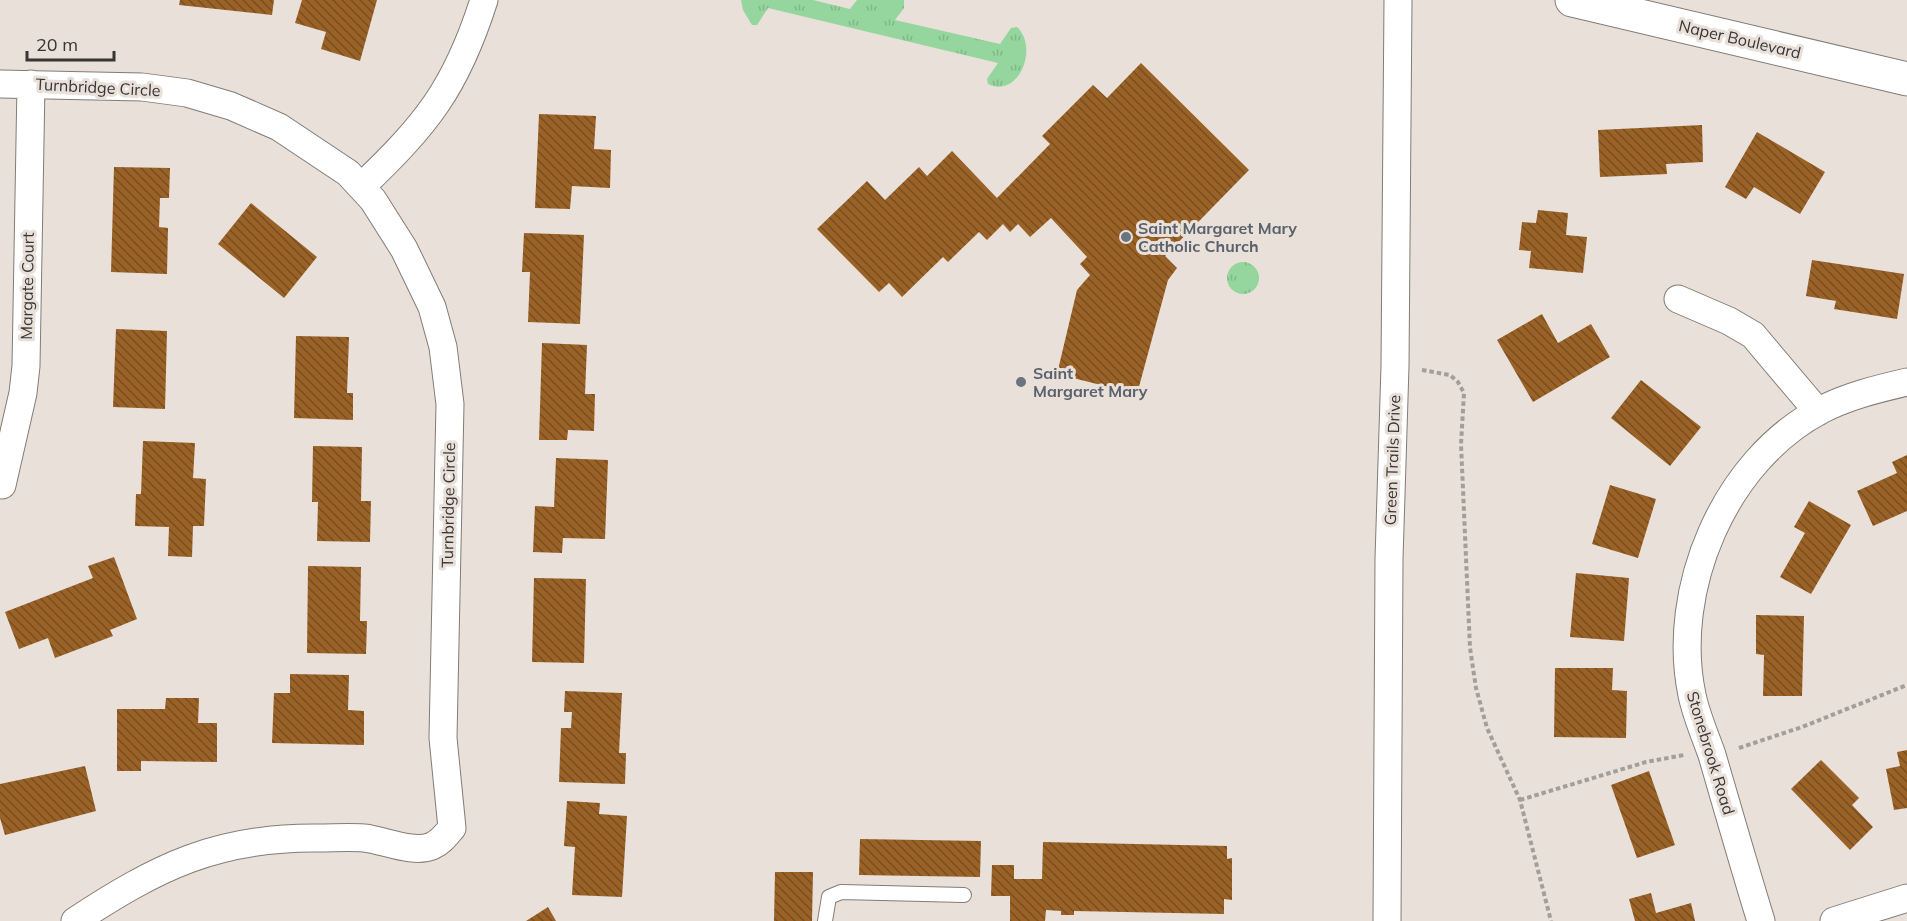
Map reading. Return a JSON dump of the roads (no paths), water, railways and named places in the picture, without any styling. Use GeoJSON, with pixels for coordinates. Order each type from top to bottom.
{"type":"FeatureCollection","features":[{"type":"Feature","properties":{"kind":"main road","name":"Naper Boulevard"},"geometry":{"type":"LineString","coordinates":[[1572,0],[1907,80]]}},
{"type":"Feature","properties":{"kind":"street"},"geometry":{"type":"LineString","coordinates":[[361,187],[423,124],[446,91],[469,46],[484,0]]}},
{"type":"Feature","properties":{"kind":"street","name":"Green Trails Drive"},"geometry":{"type":"LineString","coordinates":[[1387,921],[1389,559],[1395,366],[1398,0]]}},
{"type":"Feature","properties":{"kind":"street","name":"Turnbridge Circle"},"geometry":{"type":"LineString","coordinates":[[0,84],[142,87],[187,93],[231,106],[279,127],[348,173],[373,200],[422,282],[443,347],[450,404],[443,738],[452,828],[443,839],[431,847],[417,847],[365,838],[290,837],[227,845],[156,871],[75,921]]}},
{"type":"Feature","properties":{"kind":"street","name":"Margate Court"},"geometry":{"type":"LineString","coordinates":[[2,485],[23,393],[26,366],[31,84]]}},
{"type":"Feature","properties":{"kind":"street"},"geometry":{"type":"LineString","coordinates":[[1678,299],[1729,321],[1753,335],[1818,412]]}},
{"type":"Feature","properties":{"kind":"street","name":"Stonebrook Road"},"geometry":{"type":"LineString","coordinates":[[1761,921],[1692,695],[1687,656],[1694,585],[1700,560],[1720,514],[1750,469],[1782,438],[1818,412],[1868,392],[1907,382]]}},
{"type":"Feature","properties":{"kind":"street"},"geometry":{"type":"LineString","coordinates":[[1834,921],[1907,898]]}},
{"type":"Feature","properties":{"kind":"lane"},"geometry":{"type":"LineString","coordinates":[[825,921],[829,897],[841,892],[964,895]]}},
{"type":"Feature","properties":{"kind":"place","name":"Saint Margaret Mary Catholic Church"},"geometry":{"type":"Point","coordinates":[1126,237]}},
{"type":"Feature","properties":{"kind":"place","name":"Saint Margaret Mary"},"geometry":{"type":"Point","coordinates":[1021,382]}}]}
